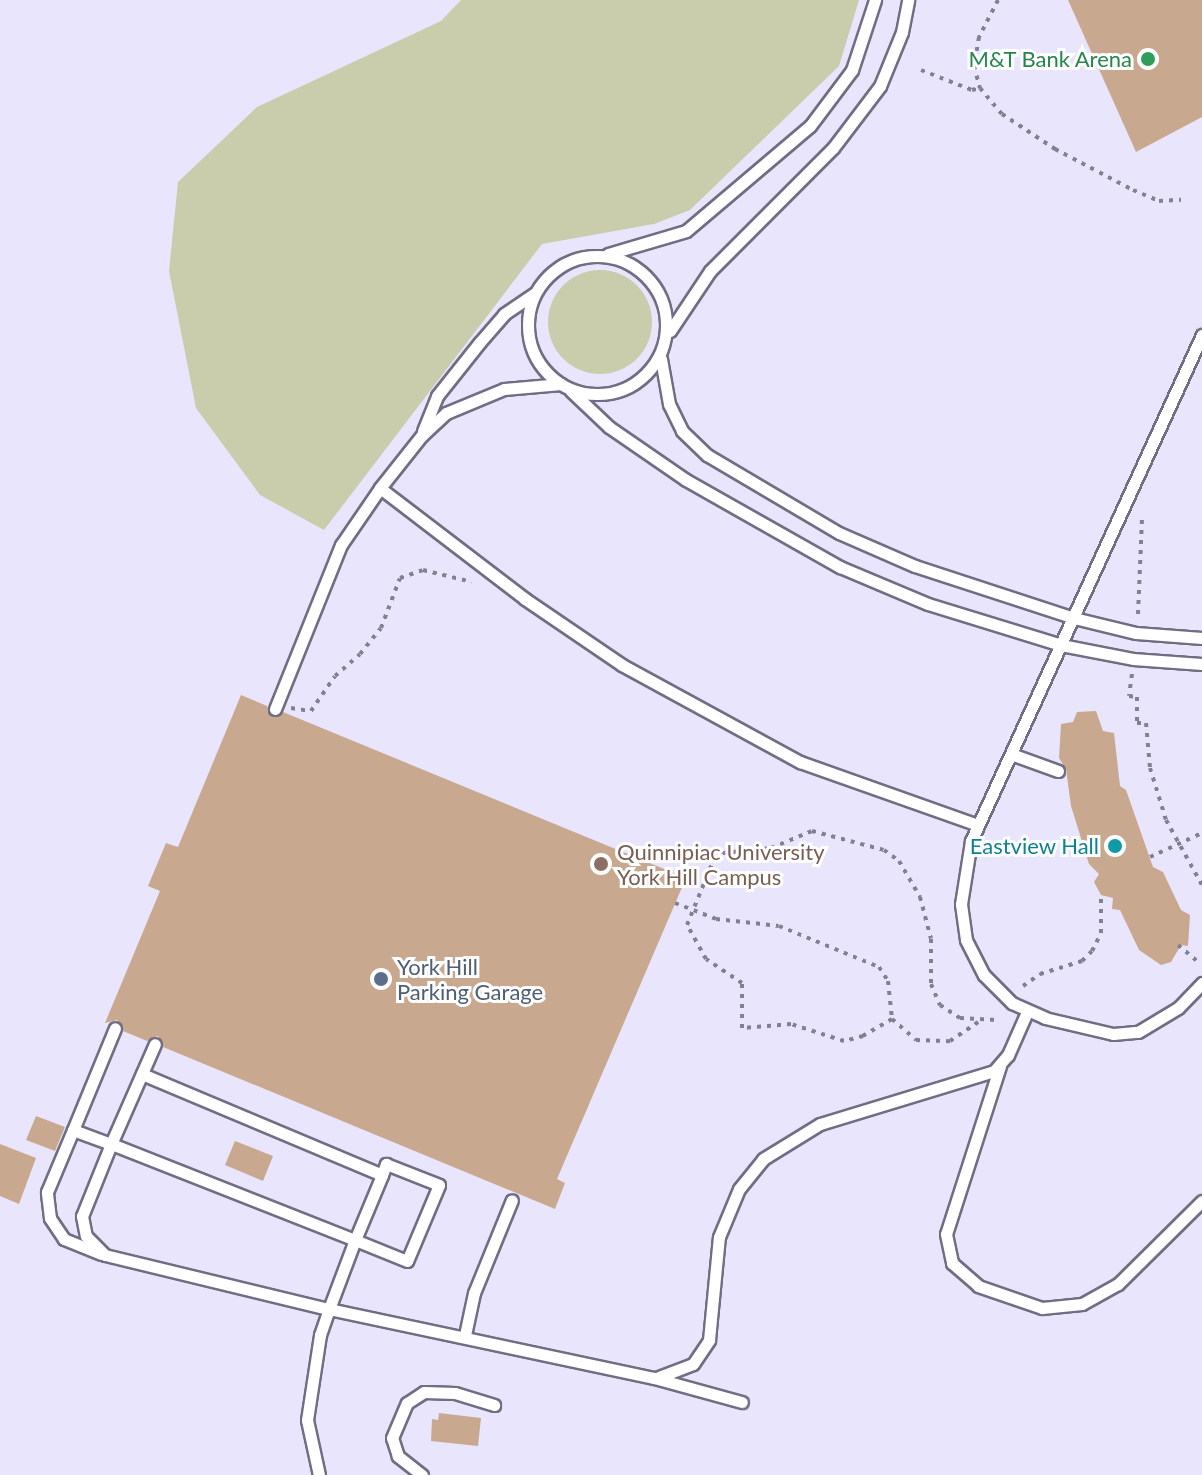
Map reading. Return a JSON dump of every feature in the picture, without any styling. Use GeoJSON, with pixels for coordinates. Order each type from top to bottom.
{"type":"FeatureCollection","features":[{"type":"Feature","properties":{"kind":"lane"},"geometry":{"type":"LineString","coordinates":[[276,706],[341,545],[422,435],[445,385],[504,314],[534,294],[559,265],[581,254],[608,254],[686,231],[810,126],[852,70],[875,0]]}},
{"type":"Feature","properties":{"kind":"lane"},"geometry":{"type":"LineString","coordinates":[[422,435],[473,398],[504,389],[566,387],[624,390],[646,377],[661,359],[670,331],[710,271],[833,148],[880,86],[902,32],[908,0]]}},
{"type":"Feature","properties":{"kind":"lane"},"geometry":{"type":"LineString","coordinates":[[608,254],[647,281],[670,331]]}},
{"type":"Feature","properties":{"kind":"lane"},"geometry":{"type":"LineString","coordinates":[[534,294],[528,331],[534,352],[566,387],[609,427],[749,520],[928,604],[1061,645],[1133,659],[1202,664]]}},
{"type":"Feature","properties":{"kind":"lane"},"geometry":{"type":"LineString","coordinates":[[1202,335],[978,825],[962,887],[966,940],[984,975],[1027,1012],[1089,1030],[1138,1032],[1178,1008],[1202,983]]}},
{"type":"Feature","properties":{"kind":"lane"},"geometry":{"type":"LineString","coordinates":[[661,359],[669,404],[682,431],[707,455],[777,500],[915,566],[1074,618],[1136,633],[1202,638]]}},
{"type":"Feature","properties":{"kind":"lane"},"geometry":{"type":"LineString","coordinates":[[380,488],[525,599],[622,665],[800,762],[978,825]]}},
{"type":"Feature","properties":{"kind":"lane"},"geometry":{"type":"LineString","coordinates":[[1011,754],[1058,771]]}},
{"type":"Feature","properties":{"kind":"lane"},"geometry":{"type":"LineString","coordinates":[[1027,1012],[1000,1066],[946,1234],[952,1263],[978,1286],[1042,1308],[1082,1304],[1118,1284],[1202,1201]]}},
{"type":"Feature","properties":{"kind":"lane"},"geometry":{"type":"LineString","coordinates":[[115,1028],[47,1192],[50,1218],[64,1239],[105,1255],[329,1309],[465,1335],[654,1378],[742,1402]]}},
{"type":"Feature","properties":{"kind":"lane"},"geometry":{"type":"LineString","coordinates":[[105,1255],[86,1236],[82,1216],[155,1044]]}},
{"type":"Feature","properties":{"kind":"lane"},"geometry":{"type":"LineString","coordinates":[[654,1378],[693,1364],[709,1340],[722,1229],[739,1189],[763,1159],[820,1124],[972,1081],[1000,1066]]}},
{"type":"Feature","properties":{"kind":"lane"},"geometry":{"type":"LineString","coordinates":[[142,1074],[382,1175]]}},
{"type":"Feature","properties":{"kind":"lane"},"geometry":{"type":"LineString","coordinates":[[73,1130],[111,1144],[355,1240],[407,1261],[439,1185],[386,1164],[355,1240],[329,1309],[307,1406],[309,1444],[319,1475]]}},
{"type":"Feature","properties":{"kind":"lane"},"geometry":{"type":"LineString","coordinates":[[465,1335],[474,1293],[512,1200]]}},
{"type":"Feature","properties":{"kind":"lane"},"geometry":{"type":"LineString","coordinates":[[422,1475],[398,1456],[392,1438],[407,1403],[424,1392],[455,1393],[494,1405]]}},
{"type":"Feature","properties":{"kind":"path"},"geometry":{"type":"LineString","coordinates":[[998,0],[979,37],[974,66],[980,88],[1002,114],[1055,149],[1159,201],[1181,200]]}},
{"type":"Feature","properties":{"kind":"path"},"geometry":{"type":"LineString","coordinates":[[921,70],[963,88],[980,88]]}},
{"type":"Feature","properties":{"kind":"path"},"geometry":{"type":"LineString","coordinates":[[1137,625],[1142,517]]}},
{"type":"Feature","properties":{"kind":"path"},"geometry":{"type":"LineString","coordinates":[[276,706],[311,711],[335,676],[381,628],[400,578],[412,571],[471,582],[484,590]]}},
{"type":"Feature","properties":{"kind":"path"},"geometry":{"type":"LineString","coordinates":[[1132,668],[1129,696],[1137,697],[1137,723],[1146,723],[1150,768],[1176,845],[1202,885]]}},
{"type":"Feature","properties":{"kind":"path"},"geometry":{"type":"LineString","coordinates":[[892,1019],[863,1036],[844,1041],[791,1024],[742,1028],[744,987],[700,952],[687,925],[710,865],[723,853],[763,850],[819,830],[884,850],[906,870],[920,897],[929,925],[934,995],[950,1013],[978,1022],[997,1020]]}},
{"type":"Feature","properties":{"kind":"path"},"geometry":{"type":"LineString","coordinates":[[1150,857],[1202,833]]}},
{"type":"Feature","properties":{"kind":"path"},"geometry":{"type":"LineString","coordinates":[[1023,986],[1040,974],[1082,961],[1092,951],[1101,933],[1101,895]]}},
{"type":"Feature","properties":{"kind":"path"},"geometry":{"type":"LineString","coordinates":[[675,903],[721,920],[779,926],[879,967],[888,981],[892,1019],[907,1036],[927,1043],[958,1038],[978,1022]]}},
{"type":"Feature","properties":{"kind":"path"},"geometry":{"type":"LineString","coordinates":[[1178,945],[1198,962]]}},
{"type":"Feature","properties":{"kind":"green space"},"geometry":{"type":"Polygon","coordinates":[[[461,0],[859,0],[839,66],[690,210],[654,224],[542,244],[324,530],[260,495],[196,408],[169,271],[178,182],[257,107],[441,21],[461,0]]]}},
{"type":"Feature","properties":{"kind":"green space"},"geometry":{"type":"Polygon","coordinates":[[[600,270],[620,274],[637,285],[648,302],[652,322],[648,342],[637,359],[620,370],[600,374],[580,370],[563,359],[552,342],[548,322],[552,302],[563,285],[580,274],[600,270]]]}},
{"type":"Feature","properties":{"kind":"building","name":"M&T Bank Arena"},"geometry":{"type":"Polygon","coordinates":[[[1068,0],[1202,0],[1202,117],[1136,152],[1068,0]]]}},
{"type":"Feature","properties":{"kind":"building","name":"York Hill Parking Garage"},"geometry":{"type":"Polygon","coordinates":[[[241,695],[267,706],[271,716],[283,712],[686,878],[557,1179],[565,1183],[555,1209],[163,1047],[158,1036],[147,1041],[123,1031],[117,1020],[105,1023],[160,891],[148,886],[166,843],[178,847],[241,695]]]}},
{"type":"Feature","properties":{"kind":"building","name":"Eastview Hall"},"geometry":{"type":"Polygon","coordinates":[[[1096,711],[1103,731],[1114,733],[1120,786],[1126,790],[1153,867],[1163,872],[1181,910],[1190,915],[1188,946],[1181,945],[1171,962],[1161,965],[1139,950],[1120,910],[1112,909],[1113,898],[1101,895],[1094,882],[1099,874],[1089,864],[1071,806],[1066,769],[1059,758],[1061,724],[1073,722],[1077,712],[1096,711]]]}},
{"type":"Feature","properties":{"kind":"building"},"geometry":{"type":"Polygon","coordinates":[[[36,1116],[65,1127],[55,1151],[26,1140],[36,1116]]]}},
{"type":"Feature","properties":{"kind":"building"},"geometry":{"type":"Polygon","coordinates":[[[235,1141],[273,1156],[263,1181],[225,1165],[235,1141]]]}},
{"type":"Feature","properties":{"kind":"building"},"geometry":{"type":"Polygon","coordinates":[[[0,1144],[36,1158],[19,1204],[0,1196],[0,1144]]]}},
{"type":"Feature","properties":{"kind":"building"},"geometry":{"type":"Polygon","coordinates":[[[439,1413],[481,1418],[478,1446],[431,1441],[432,1419],[438,1420],[439,1413]]]}},
{"type":"Feature","properties":{"kind":"place","name":"M&T Bank Arena"},"geometry":{"type":"Point","coordinates":[1148,59]}},
{"type":"Feature","properties":{"kind":"place","name":"Eastview Hall"},"geometry":{"type":"Point","coordinates":[1115,846]}},
{"type":"Feature","properties":{"kind":"place","name":"Quinnipiac University York Hill Campus"},"geometry":{"type":"Point","coordinates":[601,864]}},
{"type":"Feature","properties":{"kind":"place","name":"York Hill Parking Garage"},"geometry":{"type":"Point","coordinates":[381,979]}}]}
